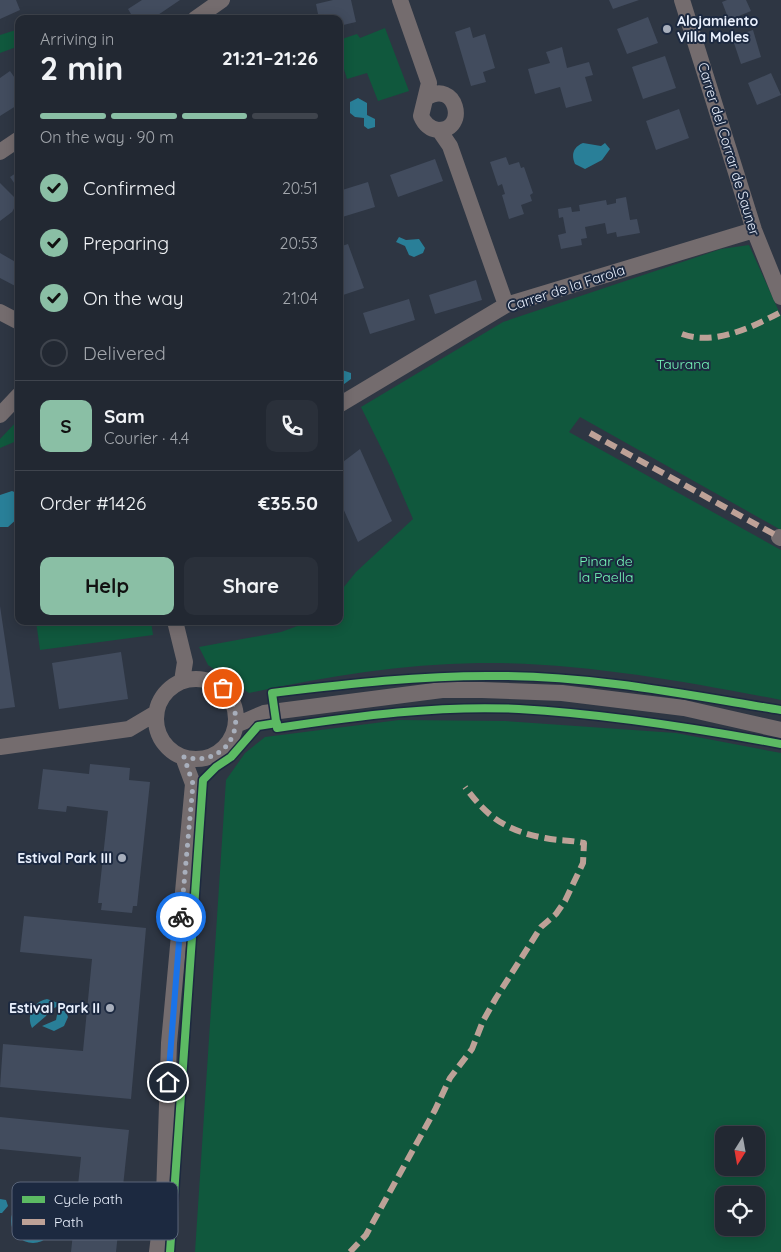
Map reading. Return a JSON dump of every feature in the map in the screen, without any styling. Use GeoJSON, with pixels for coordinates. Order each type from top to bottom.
{"type":"FeatureCollection","features":[{"type":"Feature","properties":{"kind":"street"},"geometry":{"type":"LineString","coordinates":[[201,15],[222,0]]}},
{"type":"Feature","properties":{"kind":"street","name":"Carrer del Corrar de Sauner"},"geometry":{"type":"LineString","coordinates":[[682,0],[754,230],[779,291]]}},
{"type":"Feature","properties":{"kind":"street"},"geometry":{"type":"LineString","coordinates":[[401,1],[428,91],[431,95],[442,94],[448,96],[455,105],[456,116],[445,128]]}},
{"type":"Feature","properties":{"kind":"street"},"geometry":{"type":"LineString","coordinates":[[428,91],[422,104],[421,116],[428,126],[445,128]]}},
{"type":"Feature","properties":{"kind":"street"},"geometry":{"type":"LineString","coordinates":[[445,128],[506,305]]}},
{"type":"Feature","properties":{"kind":"street"},"geometry":{"type":"LineString","coordinates":[[0,152],[15,142]]}},
{"type":"Feature","properties":{"kind":"street","name":"Carrer de la Farola"},"geometry":{"type":"LineString","coordinates":[[343,403],[506,305],[754,230]]}},
{"type":"Feature","properties":{"kind":"street"},"geometry":{"type":"LineString","coordinates":[[0,312],[15,320]]}},
{"type":"Feature","properties":{"kind":"street"},"geometry":{"type":"LineString","coordinates":[[0,415],[15,399]]}},
{"type":"Feature","properties":{"kind":"street"},"geometry":{"type":"LineString","coordinates":[[176,625],[185,662],[182,680]]}},
{"type":"Feature","properties":{"kind":"street"},"geometry":{"type":"LineString","coordinates":[[185,662],[200,678]]}},
{"type":"Feature","properties":{"kind":"street"},"geometry":{"type":"LineString","coordinates":[[193,784],[212,756],[228,744],[236,725],[236,713],[233,702],[223,688],[200,678],[182,680],[164,693],[156,713],[156,727],[162,741],[168,748],[184,757],[198,759],[212,756]]}},
{"type":"Feature","properties":{"kind":"street"},"geometry":{"type":"LineString","coordinates":[[236,725],[269,713],[442,690],[482,690],[562,693],[684,708],[781,730]]}},
{"type":"Feature","properties":{"kind":"street"},"geometry":{"type":"LineString","coordinates":[[233,702],[269,713]]}},
{"type":"Feature","properties":{"kind":"street"},"geometry":{"type":"LineString","coordinates":[[0,747],[130,729],[156,713]]}},
{"type":"Feature","properties":{"kind":"street"},"geometry":{"type":"LineString","coordinates":[[130,729],[162,741]]}},
{"type":"Feature","properties":{"kind":"street"},"geometry":{"type":"LineString","coordinates":[[164,1182],[169,1043],[193,784],[184,757]]}},
{"type":"Feature","properties":{"kind":"green space"},"geometry":{"type":"Polygon","coordinates":[[[385,28],[409,91],[378,101],[367,73],[347,79],[343,66],[343,39],[357,34],[360,38],[385,28]]]}},
{"type":"Feature","properties":{"kind":"green space"},"geometry":{"type":"Polygon","coordinates":[[[15,30],[15,47],[0,53],[0,35],[15,30]]]}},
{"type":"Feature","properties":{"kind":"green space"},"geometry":{"type":"Polygon","coordinates":[[[749,245],[781,316],[781,530],[580,417],[569,432],[781,550],[781,700],[706,686],[592,669],[478,663],[420,666],[363,672],[249,693],[208,665],[199,647],[281,632],[300,625],[343,625],[343,588],[356,572],[413,519],[391,468],[361,407],[503,322],[721,249],[749,245]]]}},
{"type":"Feature","properties":{"kind":"green space"},"geometry":{"type":"Polygon","coordinates":[[[15,423],[15,442],[0,448],[0,439],[15,423]]]}},
{"type":"Feature","properties":{"kind":"green space"},"geometry":{"type":"Polygon","coordinates":[[[37,625],[152,625],[153,635],[40,650],[37,625]]]}},
{"type":"Feature","properties":{"kind":"green space"},"geometry":{"type":"Polygon","coordinates":[[[399,720],[505,721],[676,733],[781,753],[781,1252],[195,1252],[226,780],[245,753],[265,737],[399,720]]]}},
{"type":"Feature","properties":{"kind":"water"},"geometry":{"type":"Polygon","coordinates":[[[358,98],[367,103],[367,115],[375,119],[375,127],[368,129],[364,126],[364,118],[355,117],[350,113],[350,102],[358,98]]]}},
{"type":"Feature","properties":{"kind":"water"},"geometry":{"type":"Polygon","coordinates":[[[583,143],[601,146],[605,143],[610,149],[602,160],[585,169],[575,164],[573,157],[575,149],[583,143]]]}},
{"type":"Feature","properties":{"kind":"water"},"geometry":{"type":"Polygon","coordinates":[[[399,237],[406,240],[419,239],[425,248],[423,253],[414,257],[409,255],[405,246],[396,242],[399,237]]]}},
{"type":"Feature","properties":{"kind":"water"},"geometry":{"type":"Polygon","coordinates":[[[343,370],[351,373],[351,379],[343,385],[343,370]]]}},
{"type":"Feature","properties":{"kind":"water"},"geometry":{"type":"Polygon","coordinates":[[[12,491],[15,492],[15,521],[8,527],[0,527],[0,495],[12,491]]]}},
{"type":"Feature","properties":{"kind":"water"},"geometry":{"type":"Polygon","coordinates":[[[47,999],[61,1004],[48,1012],[32,1028],[30,1014],[32,1010],[38,1003],[47,999]]]}},
{"type":"Feature","properties":{"kind":"water"},"geometry":{"type":"Polygon","coordinates":[[[64,1007],[68,1017],[64,1026],[54,1031],[42,1026],[56,1020],[57,1015],[64,1007]]]}},
{"type":"Feature","properties":{"kind":"water"},"geometry":{"type":"Polygon","coordinates":[[[0,1199],[6,1200],[8,1206],[2,1213],[0,1213],[0,1199]]]}},
{"type":"Feature","properties":{"kind":"water"},"geometry":{"type":"Polygon","coordinates":[[[21,1240],[45,1240],[37,1243],[21,1240]]]}},
{"type":"Feature","properties":{"kind":"building"},"geometry":{"type":"Polygon","coordinates":[[[0,0],[16,0],[20,10],[0,19],[0,0]]]}},
{"type":"Feature","properties":{"kind":"building"},"geometry":{"type":"Polygon","coordinates":[[[142,0],[180,0],[158,15],[132,15],[128,9],[142,0]]]}},
{"type":"Feature","properties":{"kind":"building"},"geometry":{"type":"Polygon","coordinates":[[[333,0],[351,0],[356,22],[343,25],[343,15],[318,15],[316,4],[333,0]]]}},
{"type":"Feature","properties":{"kind":"building"},"geometry":{"type":"Polygon","coordinates":[[[609,0],[639,0],[613,9],[609,0]]]}},
{"type":"Feature","properties":{"kind":"building"},"geometry":{"type":"Polygon","coordinates":[[[727,0],[746,0],[751,11],[729,20],[722,2],[727,0]]]}},
{"type":"Feature","properties":{"kind":"building"},"geometry":{"type":"Polygon","coordinates":[[[648,17],[658,43],[627,54],[617,29],[648,17]]]}},
{"type":"Feature","properties":{"kind":"building"},"geometry":{"type":"Polygon","coordinates":[[[470,27],[473,38],[485,34],[495,68],[483,72],[486,82],[471,86],[455,32],[470,27]]]}},
{"type":"Feature","properties":{"kind":"building"},"geometry":{"type":"Polygon","coordinates":[[[753,30],[761,57],[741,64],[732,37],[753,30]]]}},
{"type":"Feature","properties":{"kind":"building"},"geometry":{"type":"Polygon","coordinates":[[[562,47],[567,68],[589,62],[593,75],[585,77],[592,101],[566,108],[560,87],[535,94],[528,69],[550,63],[546,52],[562,47]]]}},
{"type":"Feature","properties":{"kind":"building"},"geometry":{"type":"Polygon","coordinates":[[[665,56],[676,88],[643,99],[632,67],[665,56]]]}},
{"type":"Feature","properties":{"kind":"building"},"geometry":{"type":"Polygon","coordinates":[[[10,71],[15,78],[15,107],[0,116],[0,78],[10,71]]]}},
{"type":"Feature","properties":{"kind":"building"},"geometry":{"type":"Polygon","coordinates":[[[771,73],[781,95],[757,105],[748,83],[771,73]]]}},
{"type":"Feature","properties":{"kind":"building"},"geometry":{"type":"Polygon","coordinates":[[[679,109],[689,138],[656,150],[646,121],[679,109]]]}},
{"type":"Feature","properties":{"kind":"building"},"geometry":{"type":"Polygon","coordinates":[[[506,157],[509,165],[519,162],[521,168],[524,167],[533,193],[530,195],[532,201],[521,205],[524,214],[509,219],[502,195],[505,194],[502,184],[498,186],[490,162],[506,157]]]}},
{"type":"Feature","properties":{"kind":"building"},"geometry":{"type":"Polygon","coordinates":[[[435,159],[443,181],[398,197],[390,175],[435,159]]]}},
{"type":"Feature","properties":{"kind":"building"},"geometry":{"type":"Polygon","coordinates":[[[15,174],[15,184],[10,177],[15,174]]]}},
{"type":"Feature","properties":{"kind":"building"},"geometry":{"type":"Polygon","coordinates":[[[368,182],[375,207],[343,217],[343,190],[368,182]]]}},
{"type":"Feature","properties":{"kind":"building"},"geometry":{"type":"Polygon","coordinates":[[[0,183],[15,198],[15,206],[12,212],[0,221],[0,183]]]}},
{"type":"Feature","properties":{"kind":"building"},"geometry":{"type":"Polygon","coordinates":[[[626,197],[630,220],[637,219],[640,233],[617,237],[616,232],[607,234],[605,223],[585,227],[587,238],[581,239],[582,245],[561,249],[558,235],[566,233],[563,217],[559,218],[558,209],[571,207],[572,212],[580,211],[579,205],[606,200],[607,205],[616,203],[616,199],[626,197]]]}},
{"type":"Feature","properties":{"kind":"building"},"geometry":{"type":"Polygon","coordinates":[[[348,244],[364,288],[343,295],[343,246],[348,244]]]}},
{"type":"Feature","properties":{"kind":"building"},"geometry":{"type":"Polygon","coordinates":[[[0,253],[15,262],[15,286],[0,278],[0,253]]]}},
{"type":"Feature","properties":{"kind":"building"},"geometry":{"type":"Polygon","coordinates":[[[476,280],[482,300],[435,314],[429,295],[476,280]]]}},
{"type":"Feature","properties":{"kind":"building"},"geometry":{"type":"Polygon","coordinates":[[[409,299],[415,320],[370,334],[363,313],[409,299]]]}},
{"type":"Feature","properties":{"kind":"building"},"geometry":{"type":"Polygon","coordinates":[[[360,449],[392,521],[358,542],[343,508],[343,462],[360,449]]]}},
{"type":"Feature","properties":{"kind":"building"},"geometry":{"type":"Polygon","coordinates":[[[0,606],[15,707],[0,709],[0,606]]]}},
{"type":"Feature","properties":{"kind":"building"},"geometry":{"type":"Polygon","coordinates":[[[121,652],[128,699],[59,709],[52,663],[121,652]]]}},
{"type":"Feature","properties":{"kind":"building","name":"Estival Park III"},"geometry":{"type":"Polygon","coordinates":[[[90,764],[130,768],[129,780],[150,782],[137,906],[133,906],[132,913],[101,910],[102,903],[98,903],[108,811],[67,806],[66,812],[38,809],[43,769],[89,774],[90,764]]]}},
{"type":"Feature","properties":{"kind":"building"},"geometry":{"type":"Polygon","coordinates":[[[24,916],[146,928],[131,1099],[0,1087],[3,1044],[83,1051],[92,959],[20,952],[24,916]]]}},
{"type":"Feature","properties":{"kind":"building"},"geometry":{"type":"Polygon","coordinates":[[[0,1117],[129,1130],[123,1182],[78,1182],[81,1157],[0,1149],[0,1117]]]}},
{"type":"Feature","properties":{"kind":"building"},"geometry":{"type":"Polygon","coordinates":[[[72,1240],[117,1240],[116,1252],[71,1252],[72,1240]]]}},
{"type":"Feature","properties":{"kind":"marked path"},"geometry":{"type":"LineString","coordinates":[[682,334],[707,338],[720,336],[746,329],[781,312]]}},
{"type":"Feature","properties":{"kind":"marked path"},"geometry":{"type":"LineString","coordinates":[[590,433],[779,537]]}},
{"type":"Feature","properties":{"kind":"marked path"},"geometry":{"type":"LineString","coordinates":[[350,1252],[366,1235],[435,1110],[450,1078],[472,1049],[483,1021],[496,998],[541,927],[556,914],[565,901],[583,863],[584,843],[545,838],[509,827],[490,815],[465,787]]}},
{"type":"Feature","properties":{"kind":"cycle path"},"geometry":{"type":"LineString","coordinates":[[781,710],[640,687],[534,677],[470,676],[413,679],[356,683],[272,693],[277,728],[398,712],[489,708],[585,714],[650,722],[781,744]]}},
{"type":"Feature","properties":{"kind":"cycle path"},"geometry":{"type":"LineString","coordinates":[[175,1182],[203,780],[216,767],[231,757],[258,726],[277,723]]}},
{"type":"Feature","properties":{"kind":"cycle path"},"geometry":{"type":"LineString","coordinates":[[170,1252],[171,1240]]}},
{"type":"Feature","properties":{"kind":"way so far"},"geometry":{"type":"LineString","coordinates":[[181,917],[193,784],[184,757],[198,759],[212,756],[224,749],[232,738],[236,725],[235,707],[223,688]]}},
{"type":"Feature","properties":{"kind":"place","name":"Alojamiento Villa Moles"},"geometry":{"type":"Point","coordinates":[667,29]}},
{"type":"Feature","properties":{"kind":"place","name":"Estival Park III"},"geometry":{"type":"Point","coordinates":[122,858]}},
{"type":"Feature","properties":{"kind":"place","name":"Estival Park II"},"geometry":{"type":"Point","coordinates":[110,1008]}},
{"type":"Feature","properties":{"kind":"route"},"geometry":{"type":"LineString","coordinates":[[168,1082],[169,1043],[181,917]]}},
{"type":"Feature","properties":{"kind":"park label","name":"Taurana"},"geometry":{"type":"Point","coordinates":[683,364]}},
{"type":"Feature","properties":{"kind":"park label","name":"Pinar de la Paella"},"geometry":{"type":"Point","coordinates":[606,570]}}]}
